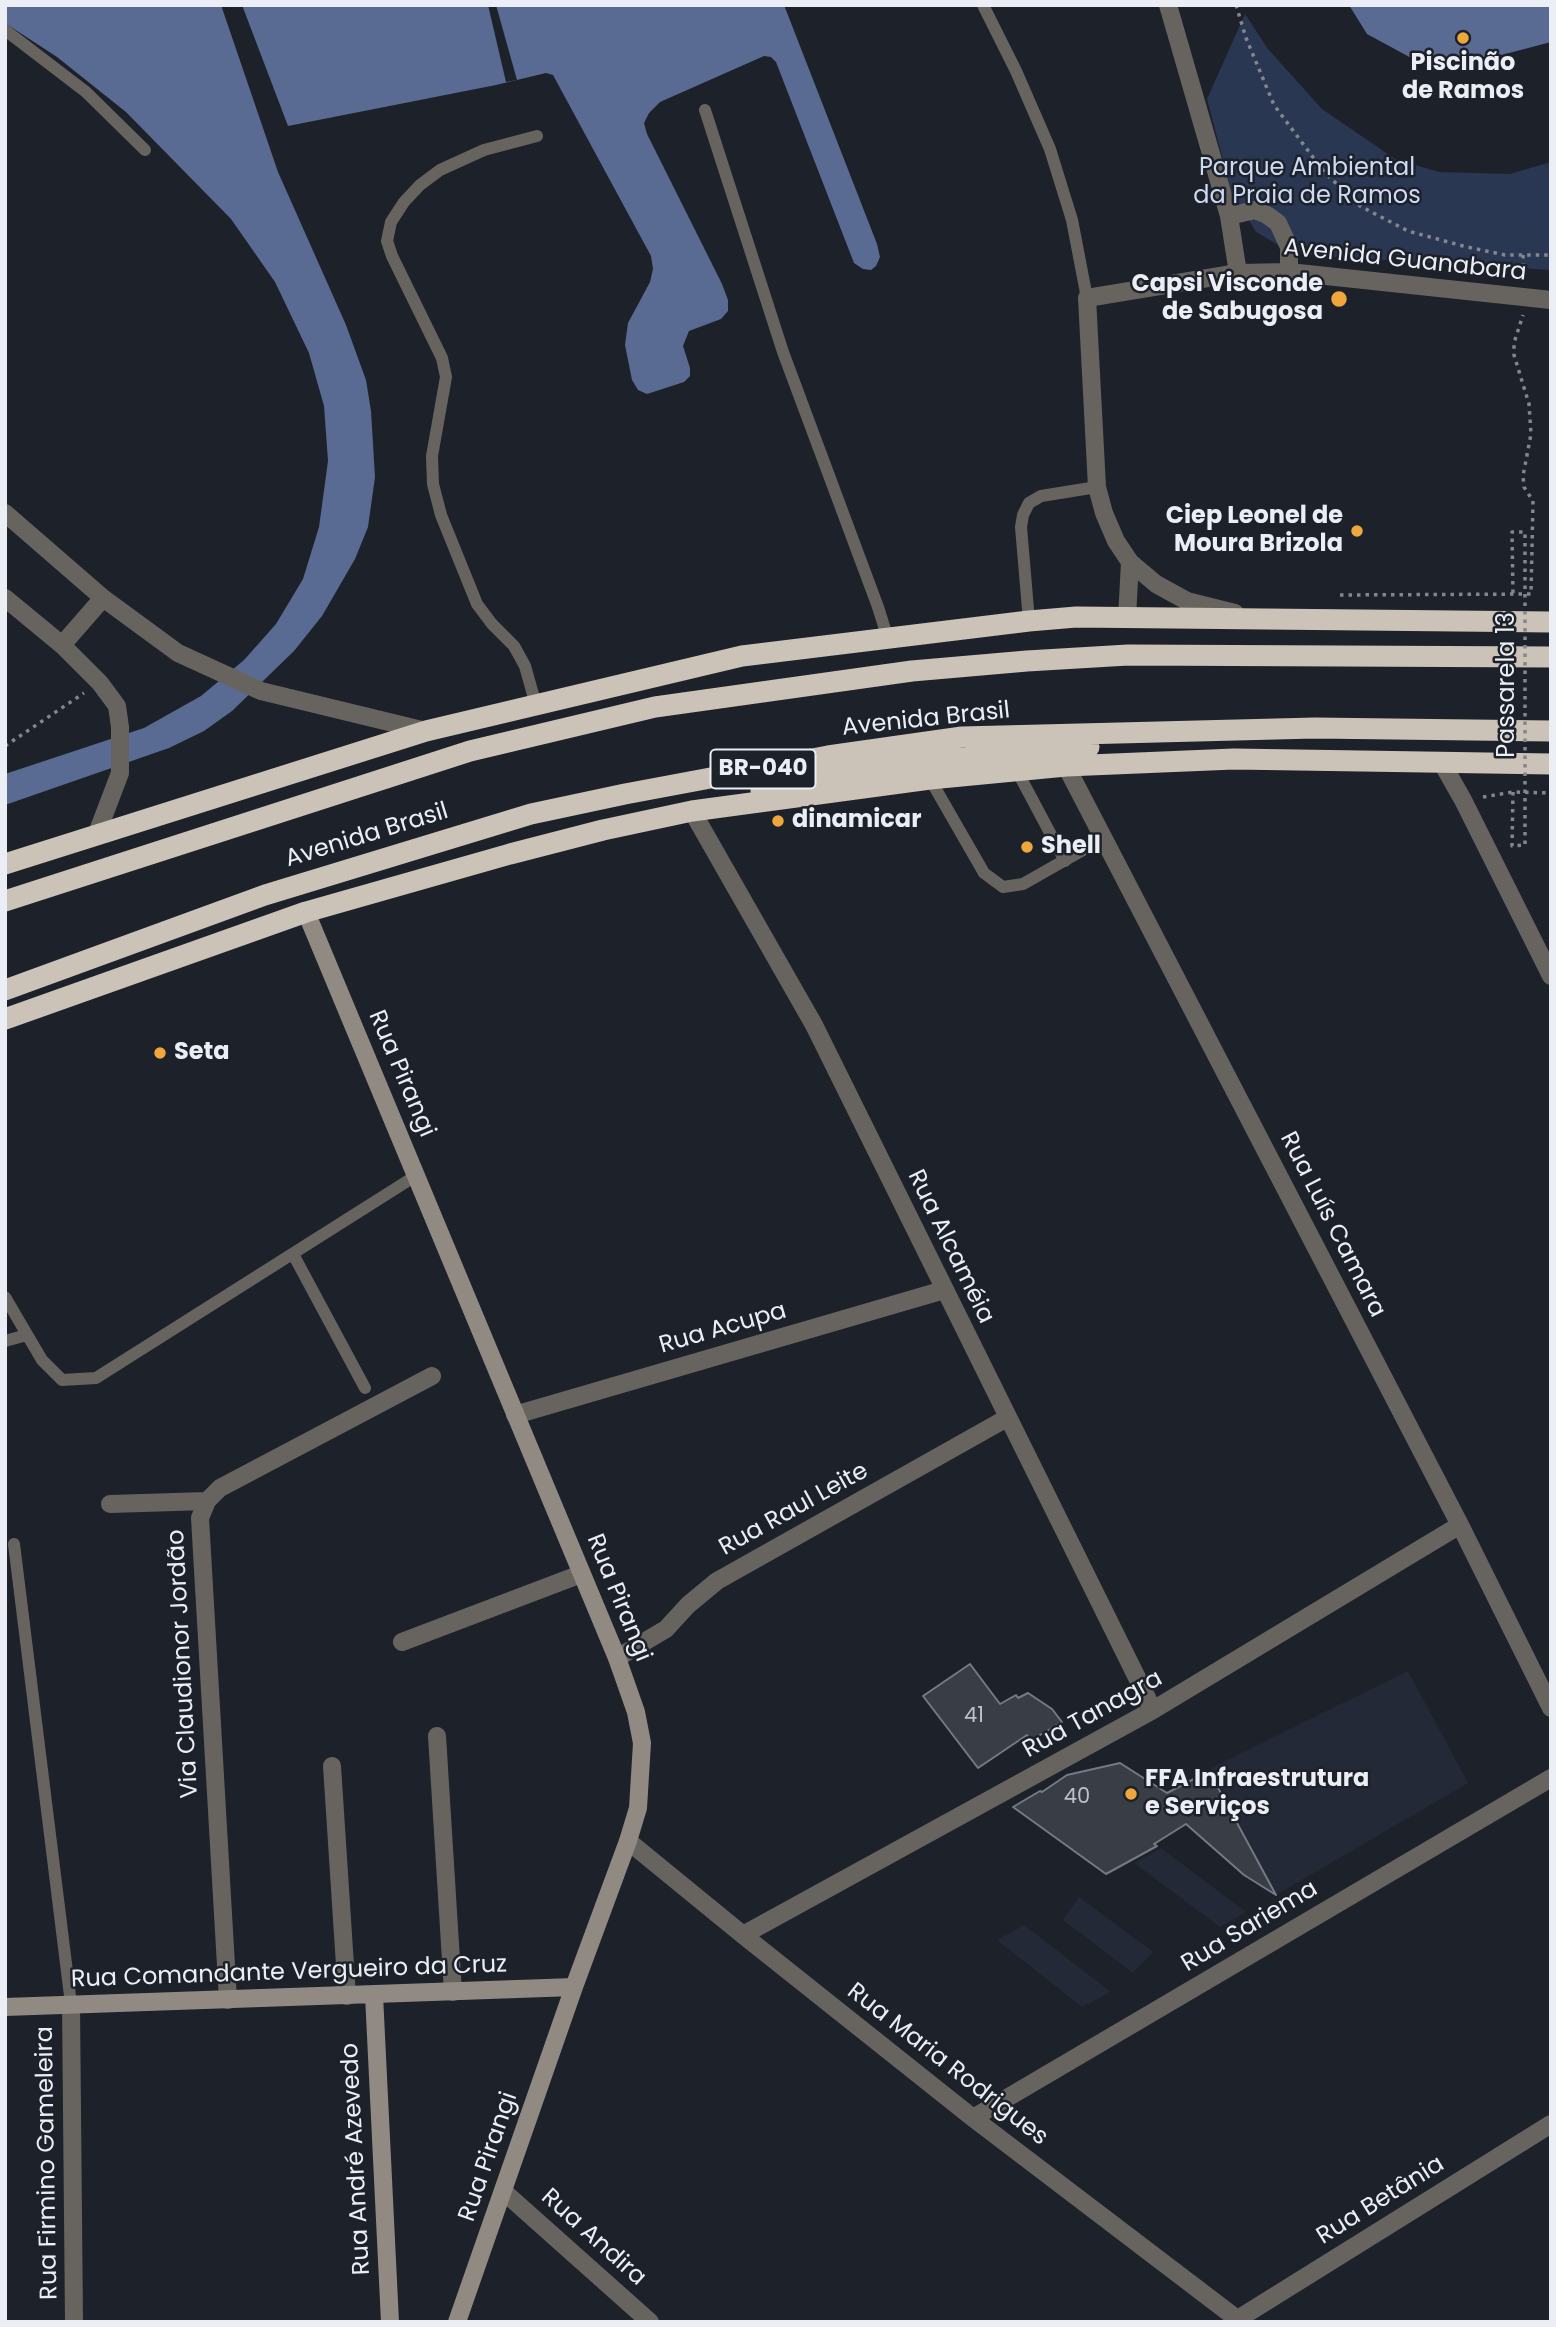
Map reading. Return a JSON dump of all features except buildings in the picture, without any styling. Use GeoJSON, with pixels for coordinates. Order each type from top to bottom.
{"type":"FeatureCollection","features":[{"type":"Feature","properties":{"kind":"highway"},"geometry":{"type":"LineString","coordinates":[[5,864],[426,731],[742,656],[1076,617],[1551,622]]}},
{"type":"Feature","properties":{"kind":"highway","name":"Avenida Brasil"},"geometry":{"type":"LineString","coordinates":[[5,901],[470,751],[655,707],[899,673],[1128,655],[1551,657]]}},
{"type":"Feature","properties":{"kind":"highway"},"geometry":{"type":"LineString","coordinates":[[692,811],[792,780],[934,761],[1086,747],[1245,742],[1315,728]]}},
{"type":"Feature","properties":{"kind":"highway","name":"Avenida Brasil"},"geometry":{"type":"LineString","coordinates":[[5,990],[277,891],[531,814],[828,757],[962,737],[1315,728],[1551,732]]}},
{"type":"Feature","properties":{"kind":"highway"},"geometry":{"type":"LineString","coordinates":[[5,1019],[306,912],[524,850],[692,811],[929,779],[1066,766],[1234,759],[1551,764]]}},
{"type":"Feature","properties":{"kind":"street"},"geometry":{"type":"LineString","coordinates":[[1168,5],[1229,216],[1238,273]]}},
{"type":"Feature","properties":{"kind":"street"},"geometry":{"type":"LineString","coordinates":[[1229,216],[1255,210],[1278,223],[1289,247],[1289,272]]}},
{"type":"Feature","properties":{"kind":"street","name":"Avenida Guanabara"},"geometry":{"type":"LineString","coordinates":[[1087,298],[1238,273],[1289,272],[1551,300]]}},
{"type":"Feature","properties":{"kind":"street"},"geometry":{"type":"LineString","coordinates":[[1087,298],[1097,487],[1116,541],[1130,562],[1156,584],[1186,601],[1264,619]]}},
{"type":"Feature","properties":{"kind":"street"},"geometry":{"type":"LineString","coordinates":[[5,513],[103,598],[167,646],[261,691],[426,731]]}},
{"type":"Feature","properties":{"kind":"street"},"geometry":{"type":"LineString","coordinates":[[1127,618],[1130,562]]}},
{"type":"Feature","properties":{"kind":"street"},"geometry":{"type":"LineString","coordinates":[[5,598],[62,645],[100,682],[117,706],[120,773],[96,836]]}},
{"type":"Feature","properties":{"kind":"street"},"geometry":{"type":"LineString","coordinates":[[62,645],[103,598]]}},
{"type":"Feature","properties":{"kind":"street"},"geometry":{"type":"LineString","coordinates":[[1442,763],[1464,800],[1551,976]]}},
{"type":"Feature","properties":{"kind":"street","name":"Rua Luís Camara"},"geometry":{"type":"LineString","coordinates":[[1066,766],[1460,1525],[1551,1708]]}},
{"type":"Feature","properties":{"kind":"street","name":"Rua Alcaméia"},"geometry":{"type":"LineString","coordinates":[[692,811],[814,1025],[1153,1710]]}},
{"type":"Feature","properties":{"kind":"street","name":"Rua Pirangi"},"geometry":{"type":"LineString","coordinates":[[306,912],[417,1175],[485,1347],[617,1658],[636,1712],[642,1743],[638,1808],[628,1840],[457,2322]]}},
{"type":"Feature","properties":{"kind":"street","name":"Rua Acupa"},"geometry":{"type":"LineString","coordinates":[[516,1415],[944,1290]]}},
{"type":"Feature","properties":{"kind":"street","name":"Via Claudionor Jordão"},"geometry":{"type":"LineString","coordinates":[[228,2000],[200,1518],[207,1501],[220,1488],[432,1376]]}},
{"type":"Feature","properties":{"kind":"street","name":"Rua Raul Leite"},"geometry":{"type":"LineString","coordinates":[[617,1658],[666,1629],[688,1605],[717,1581],[1007,1418]]}},
{"type":"Feature","properties":{"kind":"street"},"geometry":{"type":"LineString","coordinates":[[110,1504],[207,1501]]}},
{"type":"Feature","properties":{"kind":"street","name":"Rua Tanagra"},"geometry":{"type":"LineString","coordinates":[[743,1936],[1153,1710],[1460,1525]]}},
{"type":"Feature","properties":{"kind":"street"},"geometry":{"type":"LineString","coordinates":[[402,1642],[581,1574]]}},
{"type":"Feature","properties":{"kind":"street"},"geometry":{"type":"LineString","coordinates":[[437,1736],[453,1992]]}},
{"type":"Feature","properties":{"kind":"street"},"geometry":{"type":"LineString","coordinates":[[332,1766],[347,1996]]}},
{"type":"Feature","properties":{"kind":"street","name":"Rua Sariema"},"geometry":{"type":"LineString","coordinates":[[973,2118],[1551,1778]]}},
{"type":"Feature","properties":{"kind":"street","name":"Rua Maria Rodrigues"},"geometry":{"type":"LineString","coordinates":[[628,1840],[743,1936],[973,2118],[1239,2320]]}},
{"type":"Feature","properties":{"kind":"street","name":"Rua Comandante Vergueiro da Cruz"},"geometry":{"type":"LineString","coordinates":[[5,2007],[574,1987]]}},
{"type":"Feature","properties":{"kind":"street","name":"Rua André Azevedo"},"geometry":{"type":"LineString","coordinates":[[374,1995],[390,2322]]}},
{"type":"Feature","properties":{"kind":"street","name":"Rua Firmino Gameleira"},"geometry":{"type":"LineString","coordinates":[[71,2004],[74,2322]]}},
{"type":"Feature","properties":{"kind":"street","name":"Rua Betânia"},"geometry":{"type":"LineString","coordinates":[[1239,2320],[1551,2124]]}},
{"type":"Feature","properties":{"kind":"street","name":"Rua Andira"},"geometry":{"type":"LineString","coordinates":[[503,2191],[650,2322]]}},
{"type":"Feature","properties":{"kind":"lane"},"geometry":{"type":"LineString","coordinates":[[983,5],[1050,149],[1072,220],[1087,298]]}},
{"type":"Feature","properties":{"kind":"lane"},"geometry":{"type":"LineString","coordinates":[[5,30],[86,92],[145,150]]}},
{"type":"Feature","properties":{"kind":"lane"},"geometry":{"type":"LineString","coordinates":[[705,110],[783,352],[888,639]]}},
{"type":"Feature","properties":{"kind":"lane"},"geometry":{"type":"LineString","coordinates":[[536,705],[525,666],[514,646],[477,604],[441,514],[433,484],[432,456],[446,377],[442,358],[387,241],[391,222],[404,202],[440,170],[484,150],[537,136]]}},
{"type":"Feature","properties":{"kind":"lane"},"geometry":{"type":"LineString","coordinates":[[1029,621],[1021,527],[1029,503],[1041,496],[1097,487]]}},
{"type":"Feature","properties":{"kind":"lane"},"geometry":{"type":"LineString","coordinates":[[1016,769],[1065,861]]}},
{"type":"Feature","properties":{"kind":"lane"},"geometry":{"type":"LineString","coordinates":[[929,779],[984,873],[1003,887],[1023,884],[1104,838]]}},
{"type":"Feature","properties":{"kind":"lane"},"geometry":{"type":"LineString","coordinates":[[6,1299],[42,1360],[62,1380],[96,1378],[417,1175]]}},
{"type":"Feature","properties":{"kind":"lane"},"geometry":{"type":"LineString","coordinates":[[293,1254],[365,1388]]}},
{"type":"Feature","properties":{"kind":"lane"},"geometry":{"type":"LineString","coordinates":[[5,1341],[27,1335]]}},
{"type":"Feature","properties":{"kind":"lane"},"geometry":{"type":"LineString","coordinates":[[14,1545],[71,2004]]}},
{"type":"Feature","properties":{"kind":"path"},"geometry":{"type":"LineString","coordinates":[[1236,5],[1250,49],[1273,105],[1324,172],[1360,206],[1408,231],[1463,246],[1505,255],[1551,255]]}},
{"type":"Feature","properties":{"kind":"path"},"geometry":{"type":"LineString","coordinates":[[1340,595],[1531,594],[1533,501],[1524,487],[1523,477],[1531,434],[1529,404],[1514,355],[1514,343],[1523,317],[1525,297]]}},
{"type":"Feature","properties":{"kind":"path","name":"Passarela 13"},"geometry":{"type":"LineString","coordinates":[[1513,594],[1513,532],[1525,532],[1525,845],[1512,846],[1513,792]]}},
{"type":"Feature","properties":{"kind":"path"},"geometry":{"type":"LineString","coordinates":[[5,746],[100,682]]}},
{"type":"Feature","properties":{"kind":"path"},"geometry":{"type":"LineString","coordinates":[[1464,800],[1513,792],[1551,793]]}},
{"type":"Feature","properties":{"kind":"shaded area"},"geometry":{"type":"Polygon","coordinates":[[[5,5],[221,5],[278,172],[346,325],[366,380],[371,411],[375,477],[368,527],[355,559],[322,616],[294,651],[232,711],[204,731],[169,748],[5,805],[5,774],[144,728],[201,696],[244,660],[276,624],[303,579],[319,527],[328,461],[324,406],[309,353],[275,282],[231,219],[126,112],[57,57],[5,23],[5,5]]]}},
{"type":"Feature","properties":{"kind":"shaded area"},"geometry":{"type":"Polygon","coordinates":[[[242,5],[784,5],[880,257],[871,270],[863,269],[854,263],[776,62],[771,57],[764,56],[660,102],[644,123],[647,134],[722,284],[728,300],[728,311],[721,319],[689,331],[683,346],[690,376],[684,382],[647,394],[638,390],[632,380],[625,345],[628,323],[650,282],[653,269],[651,256],[553,75],[546,73],[288,126],[242,5]]]}},
{"type":"Feature","properties":{"kind":"shaded area","name":"Piscinão de Ramos"},"geometry":{"type":"Polygon","coordinates":[[[1349,5],[1551,5],[1551,42],[1437,72],[1367,34],[1349,5]]]}},
{"type":"Feature","properties":{"kind":"shaded area"},"geometry":{"type":"Polygon","coordinates":[[[1408,1671],[1468,1783],[1276,1895],[1211,1768],[1408,1671]]]}},
{"type":"Feature","properties":{"kind":"shaded area"},"geometry":{"type":"Polygon","coordinates":[[[1161,1848],[1246,1912],[1220,1927],[1134,1863],[1161,1848]]]}},
{"type":"Feature","properties":{"kind":"shaded area"},"geometry":{"type":"Polygon","coordinates":[[[1079,1897],[1153,1952],[1133,1973],[1063,1920],[1079,1897]]]}},
{"type":"Feature","properties":{"kind":"shaded area"},"geometry":{"type":"Polygon","coordinates":[[[1024,1925],[1111,1992],[1082,2007],[997,1940],[1024,1925]]]}},
{"type":"Feature","properties":{"kind":"green space","name":"Parque Ambiental da Praia de Ramos"},"geometry":{"type":"Polygon","coordinates":[[[1245,14],[1268,49],[1322,109],[1395,159],[1439,172],[1510,174],[1551,162],[1551,270],[1317,256],[1287,250],[1256,232],[1231,190],[1207,99],[1245,14]]]}},
{"type":"Feature","properties":{"kind":"pier"},"geometry":{"type":"Polygon","coordinates":[[[488,5],[496,5],[517,80],[506,82],[488,5]]]}},
{"type":"Feature","properties":{"kind":"place","name":"Piscinão de Ramos"},"geometry":{"type":"Point","coordinates":[1463,38]}},
{"type":"Feature","properties":{"kind":"place","name":"Capsi Visconde de Sabugosa"},"geometry":{"type":"Point","coordinates":[1339,299]}},
{"type":"Feature","properties":{"kind":"place","name":"Ciep Leonel de Moura Brizola"},"geometry":{"type":"Point","coordinates":[1357,531]}},
{"type":"Feature","properties":{"kind":"place","name":"dinamicar"},"geometry":{"type":"Point","coordinates":[778,821]}},
{"type":"Feature","properties":{"kind":"place","name":"Shell"},"geometry":{"type":"Point","coordinates":[1027,847]}},
{"type":"Feature","properties":{"kind":"place","name":"Seta"},"geometry":{"type":"Point","coordinates":[160,1053]}},
{"type":"Feature","properties":{"kind":"place","name":"FFA Infraestrutura e Serviços"},"geometry":{"type":"Point","coordinates":[1131,1794]}}]}
